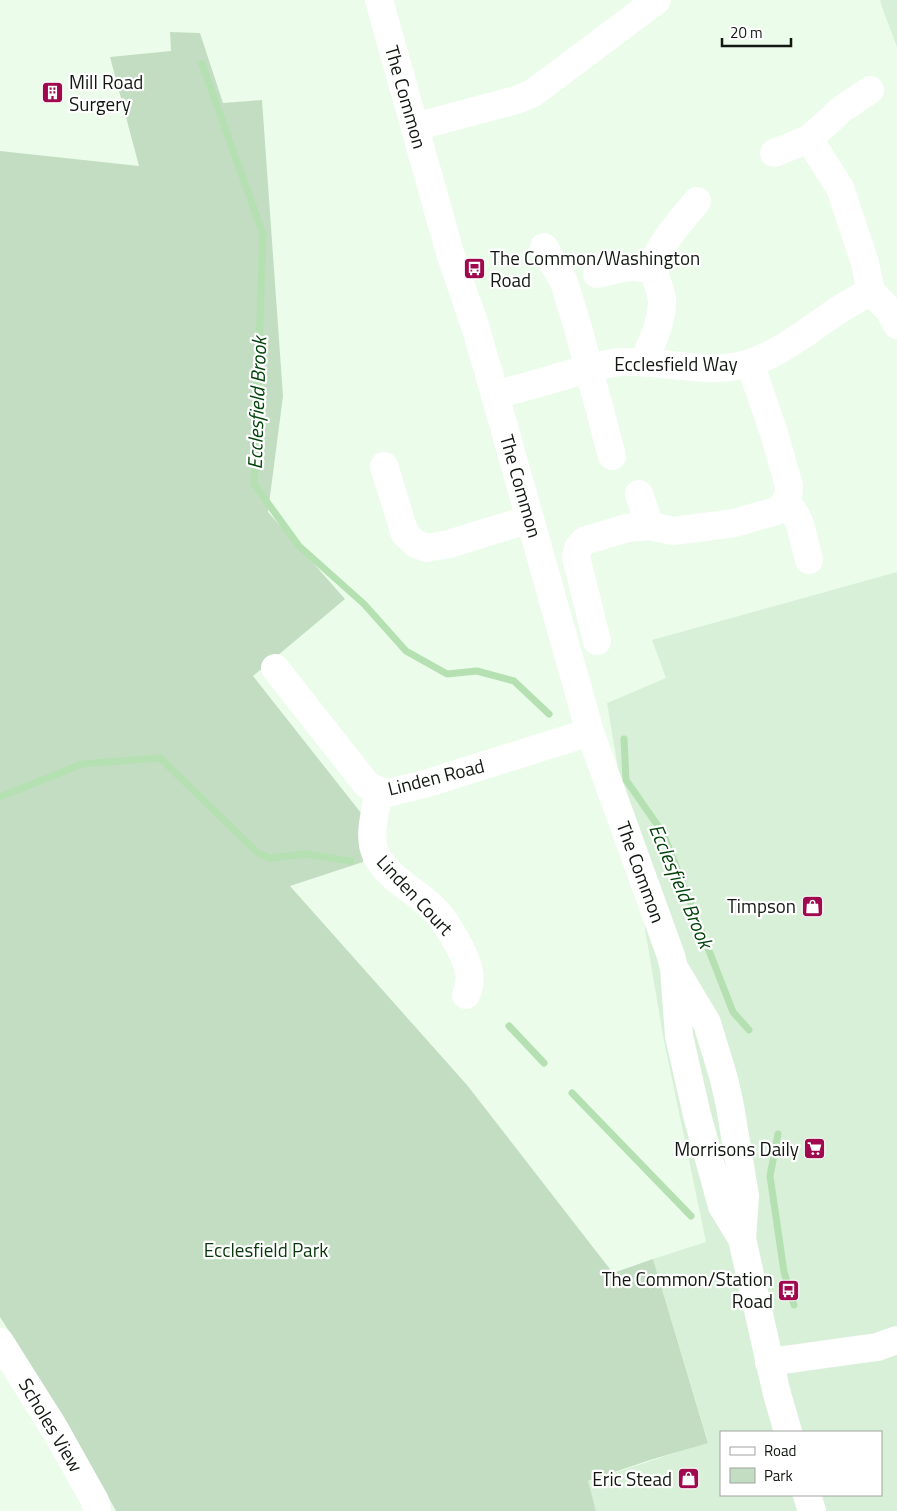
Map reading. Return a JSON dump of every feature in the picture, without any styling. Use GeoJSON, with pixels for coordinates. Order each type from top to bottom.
{"type":"FeatureCollection","features":[{"type":"Feature","properties":{"kind":"street","name":"The Common"},"geometry":{"type":"LineString","coordinates":[[379,0],[454,269],[476,329],[590,732],[660,922],[674,968],[679,1036],[697,1115],[722,1206],[742,1240],[769,1362],[788,1431]]}},
{"type":"Feature","properties":{"kind":"street"},"geometry":{"type":"LineString","coordinates":[[415,127],[516,100],[533,93],[657,0]]}},
{"type":"Feature","properties":{"kind":"street"},"geometry":{"type":"LineString","coordinates":[[774,153],[809,139],[842,109],[870,90]]}},
{"type":"Feature","properties":{"kind":"street"},"geometry":{"type":"LineString","coordinates":[[809,139],[840,188],[865,263],[871,292],[889,310],[897,325]]}},
{"type":"Feature","properties":{"kind":"street"},"geometry":{"type":"LineString","coordinates":[[644,362],[661,318],[662,300],[654,271],[655,260],[665,242],[697,201]]}},
{"type":"Feature","properties":{"kind":"street"},"geometry":{"type":"LineString","coordinates":[[544,247],[564,282],[612,456]]}},
{"type":"Feature","properties":{"kind":"street"},"geometry":{"type":"LineString","coordinates":[[597,274],[639,266],[654,271]]}},
{"type":"Feature","properties":{"kind":"street","name":"Ecclesfield Way"},"geometry":{"type":"LineString","coordinates":[[495,395],[619,362],[727,368],[750,363],[780,350],[838,310],[871,292]]}},
{"type":"Feature","properties":{"kind":"street"},"geometry":{"type":"LineString","coordinates":[[597,641],[576,557],[578,548],[584,541],[627,528],[650,526],[673,531],[735,523],[779,510],[788,499],[789,486],[774,433],[750,363]]}},
{"type":"Feature","properties":{"kind":"street"},"geometry":{"type":"LineString","coordinates":[[384,466],[405,534],[416,544],[427,548],[449,544],[530,518]]}},
{"type":"Feature","properties":{"kind":"street"},"geometry":{"type":"LineString","coordinates":[[639,494],[650,526]]}},
{"type":"Feature","properties":{"kind":"street"},"geometry":{"type":"LineString","coordinates":[[784,504],[794,512],[800,524],[809,560]]}},
{"type":"Feature","properties":{"kind":"street","name":"Linden Road"},"geometry":{"type":"LineString","coordinates":[[275,668],[367,785],[388,793],[428,783],[590,732]]}},
{"type":"Feature","properties":{"kind":"street","name":"Linden Court"},"geometry":{"type":"LineString","coordinates":[[379,791],[373,832],[374,850],[381,862],[395,878],[430,905],[453,933],[467,964],[471,985],[466,995]]}},
{"type":"Feature","properties":{"kind":"street"},"geometry":{"type":"LineString","coordinates":[[769,1362],[877,1347],[897,1340]]}},
{"type":"Feature","properties":{"kind":"street","name":"Scholes View"},"geometry":{"type":"LineString","coordinates":[[4,1358],[85,1484],[95,1501],[97,1511]]}},
{"type":"Feature","properties":{"kind":"street"},"geometry":{"type":"LineString","coordinates":[[807,1496],[812,1511]]}},
{"type":"Feature","properties":{"kind":"shaded area"},"geometry":{"type":"Polygon","coordinates":[[[880,0],[897,0],[897,47],[883,10],[880,0]]]}},
{"type":"Feature","properties":{"kind":"shaded area"},"geometry":{"type":"Polygon","coordinates":[[[897,572],[897,1511],[596,1511],[587,1482],[708,1442],[653,1259],[706,1242],[663,1036],[607,703],[666,678],[652,640],[897,572]]]}},
{"type":"Feature","properties":{"kind":"green space","name":"Ecclesfield Park"},"geometry":{"type":"Polygon","coordinates":[[[170,32],[200,33],[223,103],[262,100],[283,396],[268,512],[345,599],[253,676],[361,813],[363,862],[290,886],[467,1085],[613,1273],[653,1259],[708,1443],[588,1481],[596,1511],[116,1511],[64,1417],[0,1317],[0,151],[139,166],[110,57],[171,51],[170,32]]]}},
{"type":"Feature","properties":{"kind":"waterway","name":"Ecclesfield Brook"},"geometry":{"type":"LineString","coordinates":[[202,64],[263,234],[254,484],[299,546],[364,604],[406,651],[447,674],[477,671],[514,681],[549,714]]}},
{"type":"Feature","properties":{"kind":"waterway","name":"Ecclesfield Brook"},"geometry":{"type":"LineString","coordinates":[[624,739],[626,780],[663,833],[733,1012],[749,1030]]}},
{"type":"Feature","properties":{"kind":"waterway"},"geometry":{"type":"LineString","coordinates":[[0,797],[82,764],[160,758],[258,853],[270,858],[306,854],[351,861]]}},
{"type":"Feature","properties":{"kind":"waterway"},"geometry":{"type":"LineString","coordinates":[[509,1026],[544,1063]]}},
{"type":"Feature","properties":{"kind":"waterway"},"geometry":{"type":"LineString","coordinates":[[572,1093],[691,1216]]}},
{"type":"Feature","properties":{"kind":"waterway","name":"Ecclesfield Brook"},"geometry":{"type":"LineString","coordinates":[[778,1134],[770,1176],[784,1272],[794,1305]]}},
{"type":"Feature","properties":{"kind":"place","name":"Mill Road Surgery"},"geometry":{"type":"Point","coordinates":[53,93]}},
{"type":"Feature","properties":{"kind":"place","name":"The Common/Washington Road"},"geometry":{"type":"Point","coordinates":[474,269]}},
{"type":"Feature","properties":{"kind":"place","name":"Timpson"},"geometry":{"type":"Point","coordinates":[812,906]}},
{"type":"Feature","properties":{"kind":"place","name":"Morrisons Daily"},"geometry":{"type":"Point","coordinates":[815,1149]}},
{"type":"Feature","properties":{"kind":"place","name":"The Common/Station Road"},"geometry":{"type":"Point","coordinates":[789,1290]}},
{"type":"Feature","properties":{"kind":"place","name":"Eric Stead"},"geometry":{"type":"Point","coordinates":[688,1479]}}]}
